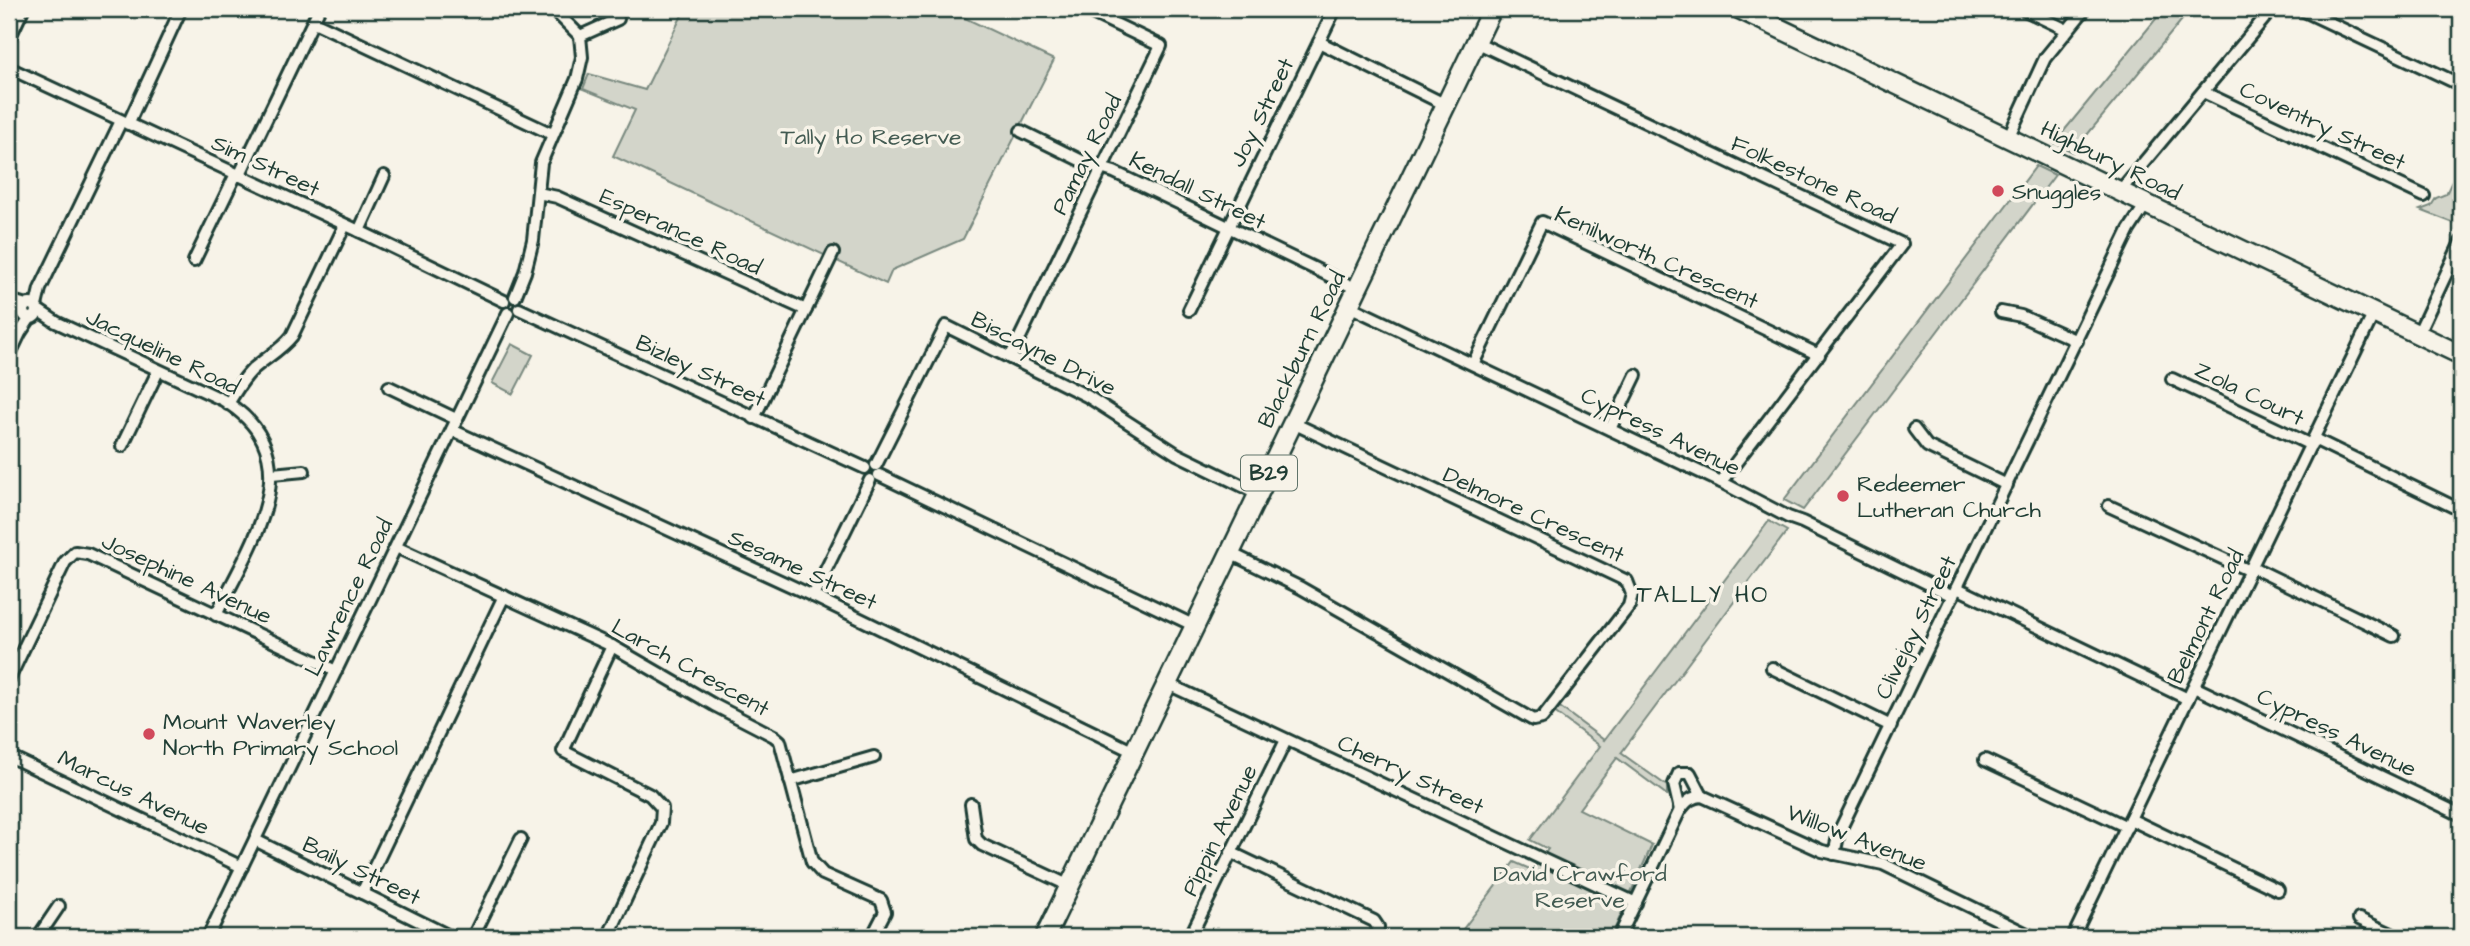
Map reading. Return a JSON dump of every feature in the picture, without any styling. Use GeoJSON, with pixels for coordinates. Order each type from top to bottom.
{"type":"FeatureCollection","features":[{"type":"Feature","properties":{"kind":"main road","name":"Blackburn Road"},"geometry":{"type":"LineString","coordinates":[[1045,937],[1492,9]]}},
{"type":"Feature","properties":{"kind":"main road","name":"Highbury Road"},"geometry":{"type":"LineString","coordinates":[[1739,9],[1767,15],[2008,138],[2461,355]]}},
{"type":"Feature","properties":{"kind":"street"},"geometry":{"type":"LineString","coordinates":[[9,39],[23,9]]}},
{"type":"Feature","properties":{"kind":"street"},"geometry":{"type":"LineString","coordinates":[[9,356],[181,9]]}},
{"type":"Feature","properties":{"kind":"street"},"geometry":{"type":"LineString","coordinates":[[194,261],[320,9]]}},
{"type":"Feature","properties":{"kind":"street"},"geometry":{"type":"LineString","coordinates":[[553,9],[580,36],[618,19]]}},
{"type":"Feature","properties":{"kind":"street","name":"Pamay Road"},"geometry":{"type":"LineString","coordinates":[[1010,358],[1161,46],[1084,9]]}},
{"type":"Feature","properties":{"kind":"street","name":"Joy Street"},"geometry":{"type":"LineString","coordinates":[[1189,310],[1335,9]]}},
{"type":"Feature","properties":{"kind":"street"},"geometry":{"type":"LineString","coordinates":[[2024,9],[2067,30]]}},
{"type":"Feature","properties":{"kind":"street"},"geometry":{"type":"LineString","coordinates":[[2008,138],[2042,65],[2085,9]]}},
{"type":"Feature","properties":{"kind":"street"},"geometry":{"type":"LineString","coordinates":[[2120,191],[2272,9]]}},
{"type":"Feature","properties":{"kind":"street"},"geometry":{"type":"LineString","coordinates":[[2300,9],[2461,85]]}},
{"type":"Feature","properties":{"kind":"street"},"geometry":{"type":"LineString","coordinates":[[314,22],[552,134]]}},
{"type":"Feature","properties":{"kind":"street","name":"Lawrence Road"},"geometry":{"type":"LineString","coordinates":[[208,937],[525,272],[533,240],[541,163],[577,79],[582,57],[580,36]]}},
{"type":"Feature","properties":{"kind":"street"},"geometry":{"type":"LineString","coordinates":[[1319,42],[1446,105]]}},
{"type":"Feature","properties":{"kind":"street","name":"Folkestone Road"},"geometry":{"type":"LineString","coordinates":[[1476,42],[1902,244],[1721,482]]}},
{"type":"Feature","properties":{"kind":"street","name":"Sim Street"},"geometry":{"type":"LineString","coordinates":[[9,68],[509,304]]}},
{"type":"Feature","properties":{"kind":"street","name":"Coventry Street"},"geometry":{"type":"LineString","coordinates":[[2203,92],[2424,196]]}},
{"type":"Feature","properties":{"kind":"street","name":"Kendall Street"},"geometry":{"type":"LineString","coordinates":[[1021,131],[1228,227],[1353,298]]}},
{"type":"Feature","properties":{"kind":"street"},"geometry":{"type":"LineString","coordinates":[[359,231],[384,176]]}},
{"type":"Feature","properties":{"kind":"street","name":"Esperance Road"},"geometry":{"type":"LineString","coordinates":[[538,193],[557,197],[806,310]]}},
{"type":"Feature","properties":{"kind":"street","name":"Clivejay Street"},"geometry":{"type":"LineString","coordinates":[[1833,854],[1839,832],[2143,202]]}},
{"type":"Feature","properties":{"kind":"street","name":"Kenilworth Crescent"},"geometry":{"type":"LineString","coordinates":[[1473,364],[1542,222],[1819,355]]}},
{"type":"Feature","properties":{"kind":"street"},"geometry":{"type":"LineString","coordinates":[[228,404],[252,370],[283,347],[292,336],[345,225]]}},
{"type":"Feature","properties":{"kind":"street"},"geometry":{"type":"LineString","coordinates":[[2418,334],[2461,242]]}},
{"type":"Feature","properties":{"kind":"street"},"geometry":{"type":"LineString","coordinates":[[754,418],[833,253]]}},
{"type":"Feature","properties":{"kind":"street","name":"Cypress Avenue"},"geometry":{"type":"LineString","coordinates":[[1353,298],[1473,364],[1721,482],[1788,517],[2188,699]]}},
{"type":"Feature","properties":{"kind":"street","name":"Jacqueline Road"},"geometry":{"type":"LineString","coordinates":[[9,300],[228,404],[246,417],[261,438],[272,474],[270,496],[264,516],[216,615]]}},
{"type":"Feature","properties":{"kind":"street","name":"Bizley Street"},"geometry":{"type":"LineString","coordinates":[[509,304],[520,303],[519,309],[873,472],[1195,626]]}},
{"type":"Feature","properties":{"kind":"street"},"geometry":{"type":"LineString","coordinates":[[2001,312],[2021,316],[2077,341]]}},
{"type":"Feature","properties":{"kind":"street","name":"Belmont Road"},"geometry":{"type":"LineString","coordinates":[[2073,937],[2374,313]]}},
{"type":"Feature","properties":{"kind":"street","name":"Biscayne Drive"},"geometry":{"type":"LineString","coordinates":[[873,472],[946,326],[1087,396],[1177,454],[1259,494]]}},
{"type":"Feature","properties":{"kind":"street"},"geometry":{"type":"LineString","coordinates":[[122,446],[158,371]]}},
{"type":"Feature","properties":{"kind":"street"},"geometry":{"type":"LineString","coordinates":[[1610,429],[1636,375]]}},
{"type":"Feature","properties":{"kind":"street","name":"Zola Court"},"geometry":{"type":"LineString","coordinates":[[2172,379],[2456,508]]}},
{"type":"Feature","properties":{"kind":"street","name":"Sesame Street"},"geometry":{"type":"LineString","coordinates":[[389,387],[454,424],[1134,752]]}},
{"type":"Feature","properties":{"kind":"street","name":"Delmore Crescent"},"geometry":{"type":"LineString","coordinates":[[1230,553],[1301,588],[1533,720],[1542,718],[1629,606],[1632,594],[1627,581],[1293,423]]}},
{"type":"Feature","properties":{"kind":"street"},"geometry":{"type":"LineString","coordinates":[[1914,429],[1927,446],[2007,485]]}},
{"type":"Feature","properties":{"kind":"street"},"geometry":{"type":"LineString","coordinates":[[272,474],[304,471]]}},
{"type":"Feature","properties":{"kind":"street"},"geometry":{"type":"LineString","coordinates":[[813,596],[873,472]]}},
{"type":"Feature","properties":{"kind":"street"},"geometry":{"type":"LineString","coordinates":[[2109,506],[2394,636]]}},
{"type":"Feature","properties":{"kind":"street","name":"Larch Crescent"},"geometry":{"type":"LineString","coordinates":[[396,547],[612,646],[774,736],[780,741],[812,862],[823,874],[881,900],[884,912],[872,937]]}},
{"type":"Feature","properties":{"kind":"street","name":"Josephine Avenue"},"geometry":{"type":"LineString","coordinates":[[9,679],[65,562],[75,552],[88,554],[336,671]]}},
{"type":"Feature","properties":{"kind":"street"},"geometry":{"type":"LineString","coordinates":[[362,894],[504,596]]}},
{"type":"Feature","properties":{"kind":"street"},"geometry":{"type":"LineString","coordinates":[[608,937],[661,823],[662,808],[650,795],[563,751],[612,646]]}},
{"type":"Feature","properties":{"kind":"street"},"geometry":{"type":"LineString","coordinates":[[1772,667],[1891,726]]}},
{"type":"Feature","properties":{"kind":"street","name":"Cherry Street"},"geometry":{"type":"LineString","coordinates":[[1168,684],[1636,903]]}},
{"type":"Feature","properties":{"kind":"street","name":"Cypress Avenue"},"geometry":{"type":"LineString","coordinates":[[2194,687],[2461,816]]}},
{"type":"Feature","properties":{"kind":"street","name":"Pippin Avenue"},"geometry":{"type":"LineString","coordinates":[[1190,937],[1286,740]]}},
{"type":"Feature","properties":{"kind":"street","name":"Marcus Avenue"},"geometry":{"type":"LineString","coordinates":[[9,755],[242,867]]}},
{"type":"Feature","properties":{"kind":"street"},"geometry":{"type":"LineString","coordinates":[[790,781],[874,757]]}},
{"type":"Feature","properties":{"kind":"street"},"geometry":{"type":"LineString","coordinates":[[1985,760],[2278,890]]}},
{"type":"Feature","properties":{"kind":"street"},"geometry":{"type":"LineString","coordinates":[[1619,937],[1680,810],[1687,801],[1702,796],[1690,773],[1679,773],[1674,784],[1680,810]]}},
{"type":"Feature","properties":{"kind":"street","name":"Willow Avenue"},"geometry":{"type":"LineString","coordinates":[[1702,796],[1822,851],[1883,864],[2034,937]]}},
{"type":"Feature","properties":{"kind":"street"},"geometry":{"type":"LineString","coordinates":[[971,804],[976,839],[982,845],[1070,886]]}},
{"type":"Feature","properties":{"kind":"street"},"geometry":{"type":"LineString","coordinates":[[473,937],[521,839]]}},
{"type":"Feature","properties":{"kind":"street","name":"Baily Street"},"geometry":{"type":"LineString","coordinates":[[255,840],[451,937]]}},
{"type":"Feature","properties":{"kind":"street"},"geometry":{"type":"LineString","coordinates":[[1232,853],[1374,921],[1378,927],[1376,937]]}},
{"type":"Feature","properties":{"kind":"street"},"geometry":{"type":"LineString","coordinates":[[37,937],[60,906]]}},
{"type":"Feature","properties":{"kind":"street"},"geometry":{"type":"LineString","coordinates":[[2359,919],[2398,937]]}},
{"type":"Feature","properties":{"kind":"street"},"geometry":{"type":"LineString","coordinates":[[1998,937],[2005,924]]}},
{"type":"Feature","properties":{"kind":"green space","name":"Tally Ho Reserve"},"geometry":{"type":"Polygon","coordinates":[[[685,9],[946,9],[1054,60],[963,239],[892,270],[886,284],[613,156],[635,110],[583,89],[589,74],[645,90],[685,9]]]}},
{"type":"Feature","properties":{"kind":"green space"},"geometry":{"type":"Polygon","coordinates":[[[2164,9],[2191,9],[2073,152],[2054,143],[2164,9]]]}},
{"type":"Feature","properties":{"kind":"green space"},"geometry":{"type":"Polygon","coordinates":[[[2461,162],[2459,225],[2420,210],[2431,206],[2436,198],[2446,194],[2461,162]]]}},
{"type":"Feature","properties":{"kind":"green space"},"geometry":{"type":"Polygon","coordinates":[[[2036,166],[2055,175],[1803,510],[1784,500],[2036,166]]]}},
{"type":"Feature","properties":{"kind":"green space"},"geometry":{"type":"Polygon","coordinates":[[[512,344],[533,355],[513,394],[492,383],[512,344]]]}},
{"type":"Feature","properties":{"kind":"green space","name":"David Crawford Reserve"},"geometry":{"type":"Polygon","coordinates":[[[1769,521],[1787,531],[1621,753],[1667,786],[1667,795],[1617,758],[1579,809],[1652,845],[1611,937],[1457,937],[1514,862],[1532,870],[1548,849],[1530,840],[1600,746],[1553,711],[1557,705],[1604,740],[1769,521]]]}},
{"type":"Feature","properties":{"kind":"place","name":"Snuggles"},"geometry":{"type":"Point","coordinates":[1998,191]}},
{"type":"Feature","properties":{"kind":"place","name":"Redeemer Lutheran Church"},"geometry":{"type":"Point","coordinates":[1843,496]}},
{"type":"Feature","properties":{"kind":"place","name":"Mount Waverley North Primary School"},"geometry":{"type":"Point","coordinates":[149,734]}},
{"type":"Feature","properties":{"kind":"district","name":"TALLY HO"},"geometry":{"type":"Point","coordinates":[1703,594]}}]}
